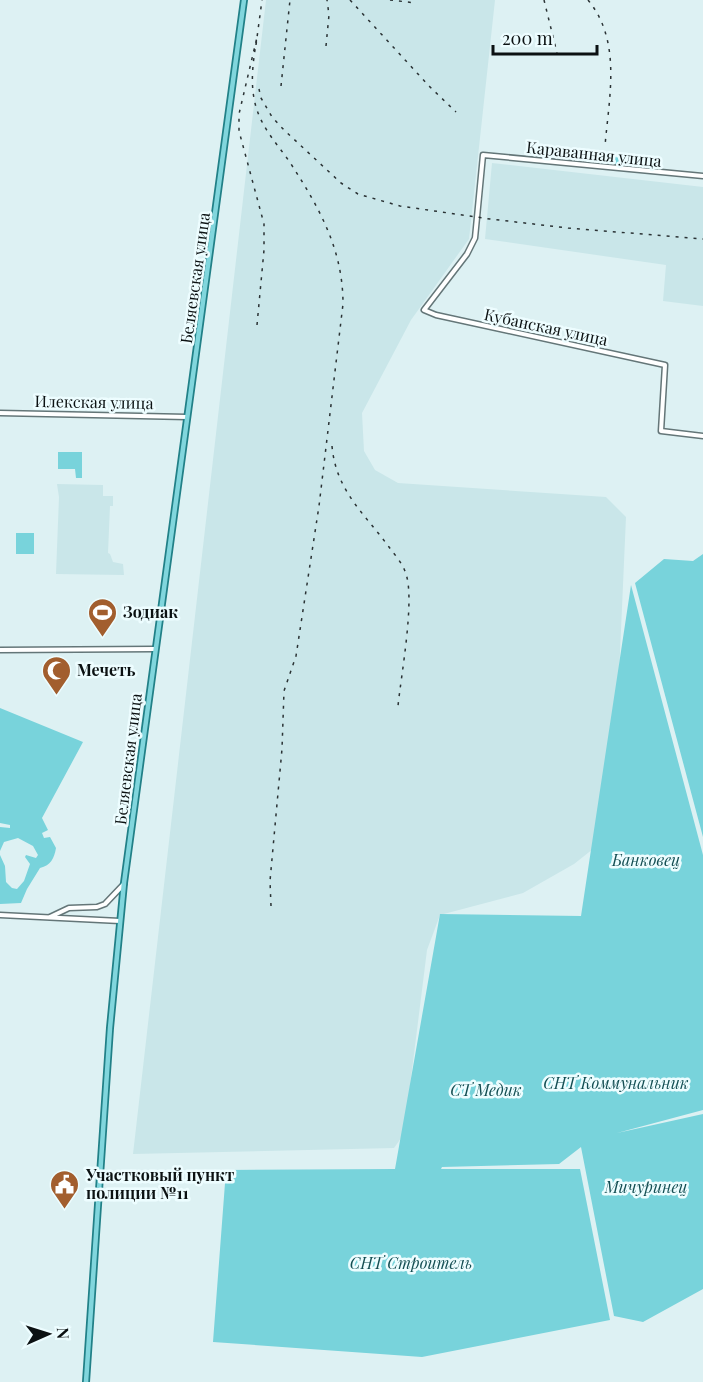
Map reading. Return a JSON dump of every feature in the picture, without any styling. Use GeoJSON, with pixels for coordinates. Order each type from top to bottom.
{"type":"FeatureCollection","features":[{"type":"Feature","properties":{"kind":"main road","name":"Беляевская улица"},"geometry":{"type":"LineString","coordinates":[[86,1382],[110,1028],[124,883],[244,0]]}},
{"type":"Feature","properties":{"kind":"street","name":"Караванная улица"},"geometry":{"type":"LineString","coordinates":[[424,310],[467,254],[475,238],[483,155],[703,176]]}},
{"type":"Feature","properties":{"kind":"street","name":"Кубанская улица"},"geometry":{"type":"LineString","coordinates":[[424,310],[436,315],[665,365],[661,431],[703,436]]}},
{"type":"Feature","properties":{"kind":"street","name":"Илекская улица"},"geometry":{"type":"LineString","coordinates":[[0,413],[188,417]]}},
{"type":"Feature","properties":{"kind":"street"},"geometry":{"type":"LineString","coordinates":[[0,650],[155,649]]}},
{"type":"Feature","properties":{"kind":"street"},"geometry":{"type":"LineString","coordinates":[[49,918],[69,908],[97,907],[105,904],[124,883]]}},
{"type":"Feature","properties":{"kind":"street"},"geometry":{"type":"LineString","coordinates":[[0,915],[120,921]]}},
{"type":"Feature","properties":{"kind":"shaded area"},"geometry":{"type":"Polygon","coordinates":[[[266,0],[495,0],[469,239],[411,320],[362,413],[364,451],[375,470],[398,483],[606,497],[626,517],[612,834],[574,864],[523,893],[440,915],[427,950],[404,1134],[394,1148],[133,1154],[266,0]]]}},
{"type":"Feature","properties":{"kind":"shaded area"},"geometry":{"type":"Polygon","coordinates":[[[492,163],[703,187],[703,306],[663,301],[666,265],[485,239],[492,163]]]}},
{"type":"Feature","properties":{"kind":"shaded area"},"geometry":{"type":"Polygon","coordinates":[[[57,484],[103,485],[103,496],[113,496],[113,506],[110,506],[108,553],[113,562],[123,564],[124,575],[56,574],[59,497],[57,484]]]}},
{"type":"Feature","properties":{"kind":"green space"},"geometry":{"type":"Polygon","coordinates":[[[603,156],[644,160],[641,167],[602,163],[603,156]]]}},
{"type":"Feature","properties":{"kind":"green space"},"geometry":{"type":"Polygon","coordinates":[[[58,452],[82,452],[82,478],[76,478],[75,469],[58,469],[58,452]]]}},
{"type":"Feature","properties":{"kind":"green space"},"geometry":{"type":"Polygon","coordinates":[[[16,533],[34,533],[34,554],[16,554],[16,533]]]}},
{"type":"Feature","properties":{"kind":"green space"},"geometry":{"type":"Polygon","coordinates":[[[703,554],[703,837],[635,583],[664,559],[693,561],[703,554]]]}},
{"type":"Feature","properties":{"kind":"green space"},"geometry":{"type":"Polygon","coordinates":[[[631,585],[703,855],[703,1110],[617,1133],[703,1114],[703,1289],[643,1322],[614,1316],[581,1147],[559,1164],[442,1167],[441,1169],[580,1169],[610,1320],[422,1357],[213,1342],[226,1170],[395,1169],[440,914],[581,916],[631,585]]]}},
{"type":"Feature","properties":{"kind":"green space"},"geometry":{"type":"Polygon","coordinates":[[[0,708],[83,742],[42,818],[48,830],[42,833],[44,838],[50,837],[56,848],[54,855],[49,863],[40,868],[21,903],[0,904],[0,855],[5,866],[6,882],[12,888],[17,889],[24,881],[30,864],[26,855],[36,858],[38,855],[33,846],[18,838],[4,842],[0,851],[0,827],[10,828],[10,825],[0,823],[0,708]]]}},
{"type":"Feature","properties":{"kind":"railway"},"geometry":{"type":"LineString","coordinates":[[256,45],[262,0]]}},
{"type":"Feature","properties":{"kind":"railway"},"geometry":{"type":"LineString","coordinates":[[281,86],[290,0]]}},
{"type":"Feature","properties":{"kind":"railway"},"geometry":{"type":"LineString","coordinates":[[326,46],[329,15],[327,0]]}},
{"type":"Feature","properties":{"kind":"railway"},"geometry":{"type":"LineString","coordinates":[[350,0],[456,112]]}},
{"type":"Feature","properties":{"kind":"railway"},"geometry":{"type":"LineString","coordinates":[[390,0],[416,3]]}},
{"type":"Feature","properties":{"kind":"railway"},"geometry":{"type":"LineString","coordinates":[[544,0],[557,53]]}},
{"type":"Feature","properties":{"kind":"railway"},"geometry":{"type":"LineString","coordinates":[[588,0],[599,16],[606,33],[609,51],[611,70],[605,146]]}},
{"type":"Feature","properties":{"kind":"railway"},"geometry":{"type":"LineString","coordinates":[[257,325],[264,224],[239,131],[239,114],[257,37],[252,83],[257,110],[268,132],[311,197],[328,231],[339,266],[343,304],[319,506],[296,656],[284,691],[282,749],[270,881],[271,906]]}},
{"type":"Feature","properties":{"kind":"railway"},"geometry":{"type":"LineString","coordinates":[[259,89],[261,98],[272,117],[284,130],[341,183],[358,194],[400,206],[490,219],[703,239]]}},
{"type":"Feature","properties":{"kind":"railway"},"geometry":{"type":"LineString","coordinates":[[332,446],[339,476],[345,489],[399,560],[406,574],[408,619],[398,706]]}},
{"type":"Feature","properties":{"kind":"place","name":"Зодиак"},"geometry":{"type":"Point","coordinates":[102,638]}},
{"type":"Feature","properties":{"kind":"place","name":"Мечеть"},"geometry":{"type":"Point","coordinates":[56,696]}},
{"type":"Feature","properties":{"kind":"place","name":"Участковый пункт полиции №11"},"geometry":{"type":"Point","coordinates":[65,1210]}},
{"type":"Feature","properties":{"kind":"park label","name":"Банковец"},"geometry":{"type":"Point","coordinates":[646,860]}},
{"type":"Feature","properties":{"kind":"park label","name":"СНТ Коммунальник"},"geometry":{"type":"Point","coordinates":[616,1083]}},
{"type":"Feature","properties":{"kind":"park label","name":"СТ Медик"},"geometry":{"type":"Point","coordinates":[486,1090]}},
{"type":"Feature","properties":{"kind":"park label","name":"Мичуринец"},"geometry":{"type":"Point","coordinates":[646,1187]}},
{"type":"Feature","properties":{"kind":"park label","name":"СНТ Строитель"},"geometry":{"type":"Point","coordinates":[411,1263]}}]}
